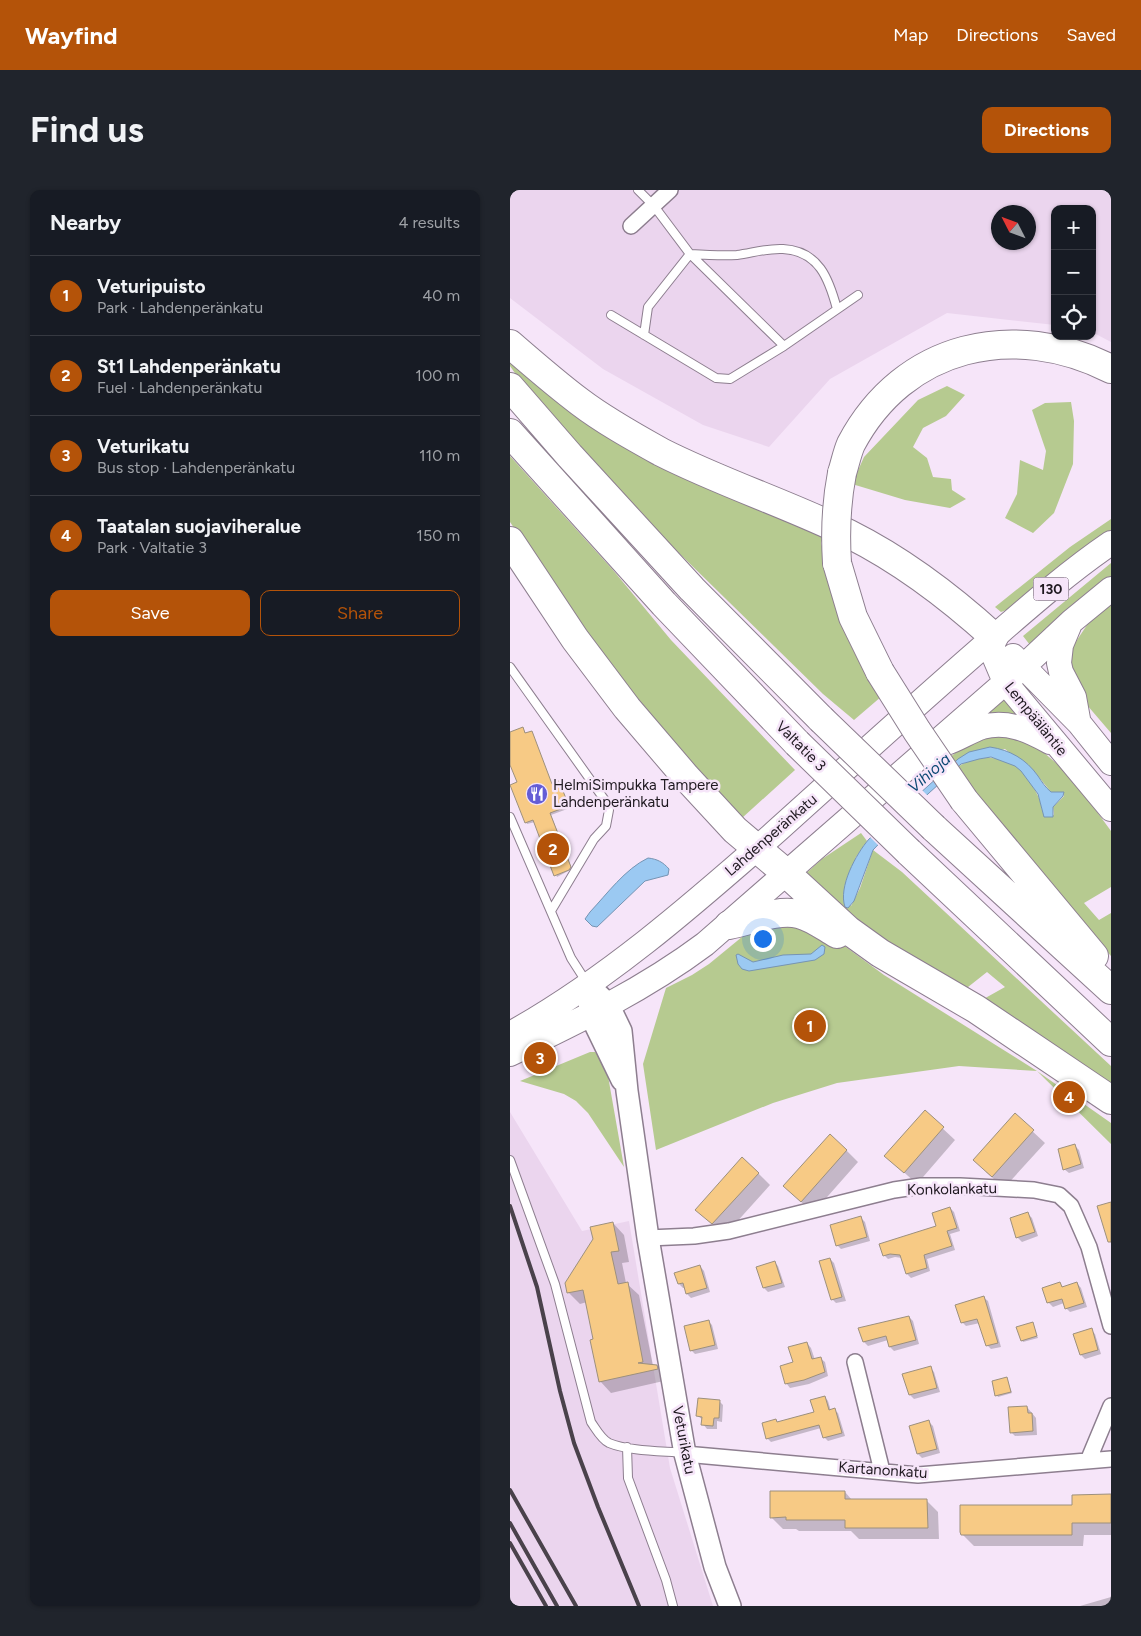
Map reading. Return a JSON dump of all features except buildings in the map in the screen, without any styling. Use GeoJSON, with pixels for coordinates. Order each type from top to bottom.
{"type":"FeatureCollection","features":[{"type":"Feature","properties":{"kind":"highway"},"geometry":{"type":"LineString","coordinates":[[510,344],[582,403],[611,423],[662,452],[849,534],[889,556],[959,605],[994,637]]}},
{"type":"Feature","properties":{"kind":"highway"},"geometry":{"type":"LineString","coordinates":[[1111,369],[1092,359],[1064,350],[1029,345],[996,344],[950,354],[926,367],[884,398],[850,446],[836,503],[835,533],[836,563],[853,617],[880,672],[964,800],[1111,976]]}},
{"type":"Feature","properties":{"kind":"highway"},"geometry":{"type":"LineString","coordinates":[[510,387],[570,456],[692,589],[821,719],[934,828],[1111,990]]}},
{"type":"Feature","properties":{"kind":"highway","name":"Valtatie 3"},"geometry":{"type":"LineString","coordinates":[[510,433],[664,604],[797,743],[909,852],[1111,1042]]}},
{"type":"Feature","properties":{"kind":"highway"},"geometry":{"type":"LineString","coordinates":[[510,541],[575,639],[627,708],[686,777],[735,830],[848,930],[880,953],[976,1009],[1111,1100]]}},
{"type":"Feature","properties":{"kind":"highway"},"geometry":{"type":"LineString","coordinates":[[729,925],[767,915],[799,914],[842,937],[880,953]]}},
{"type":"Feature","properties":{"kind":"main road","name":"Lahdenperänkatu"},"geometry":{"type":"LineString","coordinates":[[510,1034],[588,985],[653,936],[756,848],[994,637],[1083,562],[1111,543]]}},
{"type":"Feature","properties":{"kind":"main road","name":"130"},"geometry":{"type":"LineString","coordinates":[[1024,666],[1072,621],[1111,589]]}},
{"type":"Feature","properties":{"kind":"main road","name":"130"},"geometry":{"type":"LineString","coordinates":[[1072,621],[1061,645],[1059,663],[1061,672],[1074,697],[1079,723]]}},
{"type":"Feature","properties":{"kind":"main road","name":"Lempääläntie"},"geometry":{"type":"LineString","coordinates":[[994,637],[1079,723],[1111,762]]}},
{"type":"Feature","properties":{"kind":"main road","name":"Lempääläntie"},"geometry":{"type":"LineString","coordinates":[[994,637],[994,656],[1005,682],[1111,809]]}},
{"type":"Feature","properties":{"kind":"main road"},"geometry":{"type":"LineString","coordinates":[[510,1054],[599,1009],[656,978],[682,961],[729,925],[1024,666]]}},
{"type":"Feature","properties":{"kind":"main road"},"geometry":{"type":"LineString","coordinates":[[928,750],[995,724],[1020,727],[1059,747]]}},
{"type":"Feature","properties":{"kind":"street"},"geometry":{"type":"LineString","coordinates":[[632,226],[670,190]]}},
{"type":"Feature","properties":{"kind":"street","name":"Veturikatu"},"geometry":{"type":"LineString","coordinates":[[588,985],[599,1009],[627,1091],[648,1238],[685,1454],[715,1567],[730,1606]]}},
{"type":"Feature","properties":{"kind":"street","name":"Konkolankatu"},"geometry":{"type":"LineString","coordinates":[[648,1238],[694,1236],[730,1231],[894,1190],[921,1186],[1016,1188],[1050,1192],[1059,1195],[1071,1206],[1089,1248],[1111,1326]]}},
{"type":"Feature","properties":{"kind":"street"},"geometry":{"type":"LineString","coordinates":[[855,1362],[882,1471]]}},
{"type":"Feature","properties":{"kind":"street"},"geometry":{"type":"LineString","coordinates":[[1088,1461],[1111,1406]]}},
{"type":"Feature","properties":{"kind":"street","name":"Kartanonkatu"},"geometry":{"type":"LineString","coordinates":[[685,1454],[918,1475],[1111,1460]]}},
{"type":"Feature","properties":{"kind":"lane"},"geometry":{"type":"LineString","coordinates":[[638,190],[654,206],[690,254],[784,346]]}},
{"type":"Feature","properties":{"kind":"lane"},"geometry":{"type":"LineString","coordinates":[[690,254],[735,255],[783,249],[800,252],[819,265],[831,284],[837,309]]}},
{"type":"Feature","properties":{"kind":"lane"},"geometry":{"type":"LineString","coordinates":[[644,335],[648,307],[690,254]]}},
{"type":"Feature","properties":{"kind":"lane"},"geometry":{"type":"LineString","coordinates":[[611,315],[716,378],[730,379],[784,346],[858,295]]}},
{"type":"Feature","properties":{"kind":"lane"},"geometry":{"type":"LineString","coordinates":[[510,667],[604,799],[609,810],[606,826],[594,839],[551,911]]}},
{"type":"Feature","properties":{"kind":"lane"},"geometry":{"type":"LineString","coordinates":[[510,817],[575,964],[588,985]]}},
{"type":"Feature","properties":{"kind":"lane"},"geometry":{"type":"LineString","coordinates":[[510,1160],[555,1284],[592,1422],[599,1434],[608,1442],[627,1447],[685,1454]]}},
{"type":"Feature","properties":{"kind":"lane"},"geometry":{"type":"LineString","coordinates":[[627,1447],[628,1478],[666,1580],[673,1606]]}},
{"type":"Feature","properties":{"kind":"shaded area"},"geometry":{"type":"Polygon","coordinates":[[[510,190],[1111,190],[1111,342],[1096,334],[1096,205],[1051,205],[1051,325],[947,313],[830,379],[769,447],[703,425],[603,369],[510,298],[510,190]]]}},
{"type":"Feature","properties":{"kind":"shaded area"},"geometry":{"type":"Polygon","coordinates":[[[510,1112],[582,1231],[629,1221],[670,1468],[713,1606],[510,1606],[510,1112]]]}},
{"type":"Feature","properties":{"kind":"green space"},"geometry":{"type":"Polygon","coordinates":[[[510,355],[825,532],[821,543],[832,582],[882,696],[854,720],[823,694],[638,513],[517,376],[510,366],[510,355]]]}},
{"type":"Feature","properties":{"kind":"green space"},"geometry":{"type":"Polygon","coordinates":[[[947,386],[965,395],[946,416],[923,428],[913,447],[927,458],[933,477],[951,479],[952,490],[966,499],[950,508],[905,500],[852,484],[864,457],[918,400],[947,386]]]}},
{"type":"Feature","properties":{"kind":"green space"},"geometry":{"type":"Polygon","coordinates":[[[1071,402],[1074,421],[1073,464],[1054,513],[1033,533],[1005,518],[1017,494],[1020,460],[1043,470],[1046,451],[1032,410],[1045,403],[1071,402]]]}},
{"type":"Feature","properties":{"kind":"green space"},"geometry":{"type":"Polygon","coordinates":[[[510,456],[613,570],[671,640],[795,770],[742,818],[636,698],[571,612],[510,522],[510,456]]]}},
{"type":"Feature","properties":{"kind":"green space"},"geometry":{"type":"Polygon","coordinates":[[[1111,519],[1111,530],[1012,608],[1001,612],[995,607],[1070,547],[1111,519]]]}},
{"type":"Feature","properties":{"kind":"green space"},"geometry":{"type":"Polygon","coordinates":[[[1111,563],[1111,576],[1030,645],[1023,636],[1111,563]]]}},
{"type":"Feature","properties":{"kind":"green space"},"geometry":{"type":"Polygon","coordinates":[[[1111,602],[1111,733],[1087,705],[1069,675],[1071,649],[1089,622],[1111,602]]]}},
{"type":"Feature","properties":{"kind":"green space"},"geometry":{"type":"Polygon","coordinates":[[[1007,695],[1028,719],[981,714],[1007,695]]]}},
{"type":"Feature","properties":{"kind":"green space"},"geometry":{"type":"Polygon","coordinates":[[[1004,735],[1035,745],[1070,775],[1111,831],[1111,887],[1084,903],[1099,920],[1111,913],[1111,956],[1023,861],[955,769],[970,761],[986,758],[994,758],[1010,763],[1021,770],[1030,782],[1039,799],[1042,810],[1054,815],[1053,807],[1064,796],[1063,792],[1051,792],[1037,775],[1005,749],[952,763],[949,758],[962,748],[975,742],[1004,735]]]}},
{"type":"Feature","properties":{"kind":"green space"},"geometry":{"type":"Polygon","coordinates":[[[861,833],[867,841],[856,857],[844,890],[851,906],[860,888],[873,850],[902,872],[1111,1066],[1111,1088],[980,1001],[1005,987],[987,972],[963,991],[891,948],[801,878],[822,859],[861,833]]]}},
{"type":"Feature","properties":{"kind":"green space"},"geometry":{"type":"Polygon","coordinates":[[[786,922],[835,939],[884,975],[1037,1071],[959,1066],[837,1083],[773,1103],[656,1150],[643,1064],[666,988],[709,964],[748,932],[786,922]]]}},
{"type":"Feature","properties":{"kind":"green space"},"geometry":{"type":"Polygon","coordinates":[[[590,1052],[595,1052],[598,1055],[608,1076],[624,1167],[588,1113],[576,1101],[564,1094],[520,1081],[590,1052]]]}},
{"type":"Feature","properties":{"kind":"green space"},"geometry":{"type":"Polygon","coordinates":[[[1037,1071],[1111,1123],[1111,1144],[1037,1071]]]}},
{"type":"Feature","properties":{"kind":"water"},"geometry":{"type":"Polygon","coordinates":[[[990,747],[1004,750],[1023,760],[1051,792],[1064,792],[1063,796],[1053,807],[1053,817],[1044,817],[1038,794],[1015,766],[991,757],[961,764],[918,803],[873,850],[854,901],[848,908],[845,907],[843,899],[844,890],[849,871],[869,839],[958,759],[969,752],[990,747]]]}},
{"type":"Feature","properties":{"kind":"water"},"geometry":{"type":"Polygon","coordinates":[[[648,858],[664,864],[669,869],[668,875],[645,881],[597,927],[592,926],[585,919],[590,912],[624,875],[648,858]]]}},
{"type":"Feature","properties":{"kind":"water"},"geometry":{"type":"Polygon","coordinates":[[[822,945],[825,947],[824,954],[815,960],[749,971],[742,969],[738,964],[736,955],[738,954],[753,962],[783,955],[811,954],[822,945]]]}},
{"type":"Feature","properties":{"kind":"pier"},"geometry":{"type":"Polygon","coordinates":[[[921,789],[929,797],[879,846],[868,835],[921,789]]]}},
{"type":"Feature","properties":{"kind":"railway"},"geometry":{"type":"LineString","coordinates":[[510,1206],[537,1287],[560,1391],[574,1443],[639,1606]]}},
{"type":"Feature","properties":{"kind":"railway"},"geometry":{"type":"LineString","coordinates":[[510,1490],[576,1606]]}},
{"type":"Feature","properties":{"kind":"railway"},"geometry":{"type":"LineString","coordinates":[[510,1523],[557,1606]]}},
{"type":"Feature","properties":{"kind":"railway"},"geometry":{"type":"LineString","coordinates":[[510,1543],[546,1606]]}},
{"type":"Feature","properties":{"kind":"place","name":"HelmiSimpukka Tampere Lahdenperänkatu"},"geometry":{"type":"Point","coordinates":[537,794]}},
{"type":"Feature","properties":{"kind":"place","name":"St1 Lahdenperänkatu"},"geometry":{"type":"Point","coordinates":[553,849]}},
{"type":"Feature","properties":{"kind":"place","name":"Veturipuisto"},"geometry":{"type":"Point","coordinates":[810,1026]}},
{"type":"Feature","properties":{"kind":"place","name":"Veturikatu"},"geometry":{"type":"Point","coordinates":[540,1058]}},
{"type":"Feature","properties":{"kind":"place","name":"Taatalan suojaviheralue"},"geometry":{"type":"Point","coordinates":[1069,1097]}},
{"type":"Feature","properties":{"kind":"water label","name":"Vihioja"},"geometry":{"type":"Point","coordinates":[929,773]}}]}
